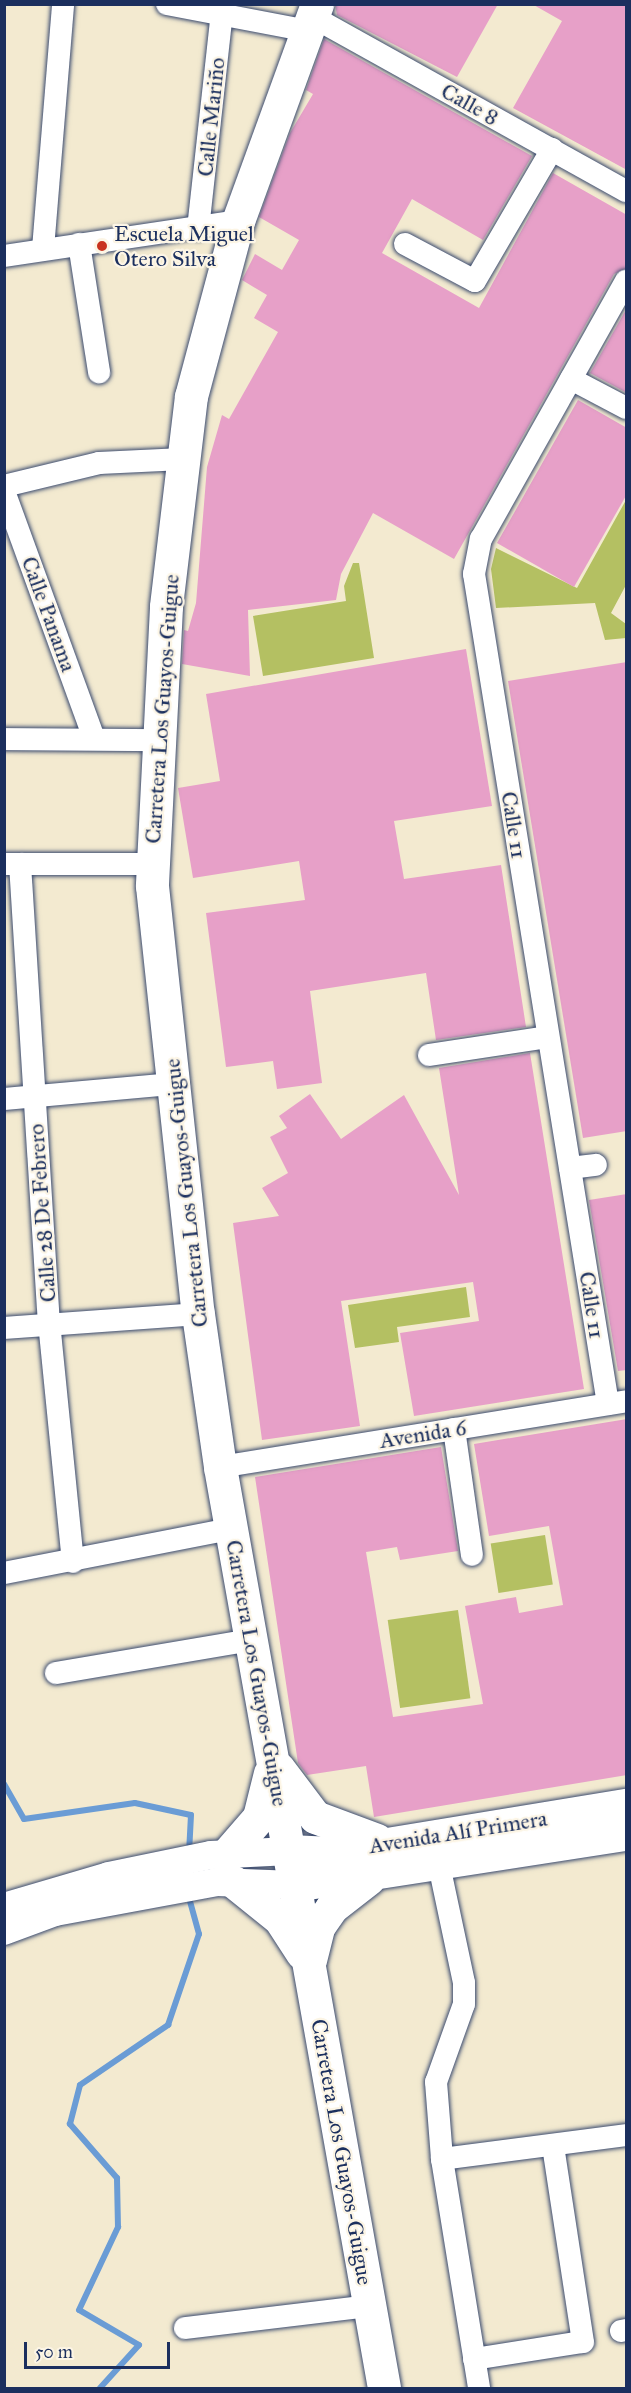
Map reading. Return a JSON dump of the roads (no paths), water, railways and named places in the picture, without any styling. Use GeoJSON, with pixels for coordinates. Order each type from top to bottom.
{"type":"FeatureCollection","features":[{"type":"Feature","properties":{"kind":"main road","name":"Carretera Los Guayos-Guigue"},"geometry":{"type":"LineString","coordinates":[[313,18],[238,221],[191,396],[157,740],[152,864],[198,1314],[220,1467],[384,2388]]}},
{"type":"Feature","properties":{"kind":"main road"},"geometry":{"type":"LineString","coordinates":[[272,1756],[297,1799],[315,1817],[360,1837],[396,1842]]}},
{"type":"Feature","properties":{"kind":"main road"},"geometry":{"type":"LineString","coordinates":[[272,1756],[259,1817],[222,1868],[280,1919],[309,1964]]}},
{"type":"Feature","properties":{"kind":"main road","name":"Avenida Alí Primera"},"geometry":{"type":"LineString","coordinates":[[289,1851],[332,1853],[627,1805]]}},
{"type":"Feature","properties":{"kind":"main road","name":"Avenida Alí Primera"},"geometry":{"type":"LineString","coordinates":[[295,1885],[383,1874],[627,1834]]}},
{"type":"Feature","properties":{"kind":"main road"},"geometry":{"type":"LineString","coordinates":[[309,1964],[318,1927],[332,1907],[350,1890],[383,1874]]}},
{"type":"Feature","properties":{"kind":"street"},"geometry":{"type":"LineString","coordinates":[[42,249],[63,4]]}},
{"type":"Feature","properties":{"kind":"street","name":"Calle 8"},"geometry":{"type":"LineString","coordinates":[[167,4],[313,18],[627,191]]}},
{"type":"Feature","properties":{"kind":"street","name":"Calle Mariño"},"geometry":{"type":"LineString","coordinates":[[198,230],[222,8]]}},
{"type":"Feature","properties":{"kind":"street"},"geometry":{"type":"LineString","coordinates":[[405,244],[475,281],[552,149]]}},
{"type":"Feature","properties":{"kind":"street"},"geometry":{"type":"LineString","coordinates":[[4,256],[79,244],[198,230],[238,221]]}},
{"type":"Feature","properties":{"kind":"street"},"geometry":{"type":"LineString","coordinates":[[79,244],[99,372]]}},
{"type":"Feature","properties":{"kind":"street","name":"Calle 11"},"geometry":{"type":"LineString","coordinates":[[617,1402],[570,1168],[548,1037],[506,837],[475,556],[627,281]]}},
{"type":"Feature","properties":{"kind":"street"},"geometry":{"type":"LineString","coordinates":[[571,379],[627,408]]}},
{"type":"Feature","properties":{"kind":"street"},"geometry":{"type":"LineString","coordinates":[[4,486],[99,463],[183,459]]}},
{"type":"Feature","properties":{"kind":"street","name":"Calle Panama"},"geometry":{"type":"LineString","coordinates":[[4,491],[94,738]]}},
{"type":"Feature","properties":{"kind":"street"},"geometry":{"type":"LineString","coordinates":[[4,739],[157,740]]}},
{"type":"Feature","properties":{"kind":"street"},"geometry":{"type":"LineString","coordinates":[[12,864],[152,864]]}},
{"type":"Feature","properties":{"kind":"street","name":"Calle 28 De Febrero"},"geometry":{"type":"LineString","coordinates":[[12,864],[35,1098],[49,1322],[73,1562]]}},
{"type":"Feature","properties":{"kind":"street"},"geometry":{"type":"LineString","coordinates":[[429,1055],[548,1037]]}},
{"type":"Feature","properties":{"kind":"street"},"geometry":{"type":"LineString","coordinates":[[4,1099],[173,1084]]}},
{"type":"Feature","properties":{"kind":"street"},"geometry":{"type":"LineString","coordinates":[[570,1168],[596,1165]]}},
{"type":"Feature","properties":{"kind":"street"},"geometry":{"type":"LineString","coordinates":[[4,1328],[49,1322],[198,1314]]}},
{"type":"Feature","properties":{"kind":"street","name":"Avenida 6"},"geometry":{"type":"LineString","coordinates":[[220,1467],[391,1432],[454,1429],[617,1402]]}},
{"type":"Feature","properties":{"kind":"street"},"geometry":{"type":"LineString","coordinates":[[454,1429],[472,1555]]}},
{"type":"Feature","properties":{"kind":"street"},"geometry":{"type":"LineString","coordinates":[[4,1574],[231,1529]]}},
{"type":"Feature","properties":{"kind":"street"},"geometry":{"type":"LineString","coordinates":[[56,1673],[251,1640]]}},
{"type":"Feature","properties":{"kind":"street"},"geometry":{"type":"LineString","coordinates":[[4,1907],[222,1868],[289,1851]]}},
{"type":"Feature","properties":{"kind":"street"},"geometry":{"type":"LineString","coordinates":[[439,1865],[464,1983],[464,2004],[438,2064],[442,2159],[479,2388]]}},
{"type":"Feature","properties":{"kind":"street"},"geometry":{"type":"LineString","coordinates":[[222,1868],[295,1885]]}},
{"type":"Feature","properties":{"kind":"street"},"geometry":{"type":"LineString","coordinates":[[4,1931],[111,1888]]}},
{"type":"Feature","properties":{"kind":"street"},"geometry":{"type":"LineString","coordinates":[[442,2159],[627,2135]]}},
{"type":"Feature","properties":{"kind":"street"},"geometry":{"type":"LineString","coordinates":[[474,2359],[583,2342],[553,2145]]}},
{"type":"Feature","properties":{"kind":"street"},"geometry":{"type":"LineString","coordinates":[[185,2328],[370,2306]]}},
{"type":"Feature","properties":{"kind":"waterway"},"geometry":{"type":"LineString","coordinates":[[4,1784],[24,1819],[135,1803],[191,1815],[189,1851]]}},
{"type":"Feature","properties":{"kind":"waterway"},"geometry":{"type":"LineString","coordinates":[[100,2388],[139,2345],[79,2310],[118,2227],[117,2178],[70,2124],[80,2085],[168,2025],[199,1934],[188,1894]]}},
{"type":"Feature","properties":{"kind":"place","name":"Escuela Miguel Otero Silva"},"geometry":{"type":"Point","coordinates":[102,246]}}]}
